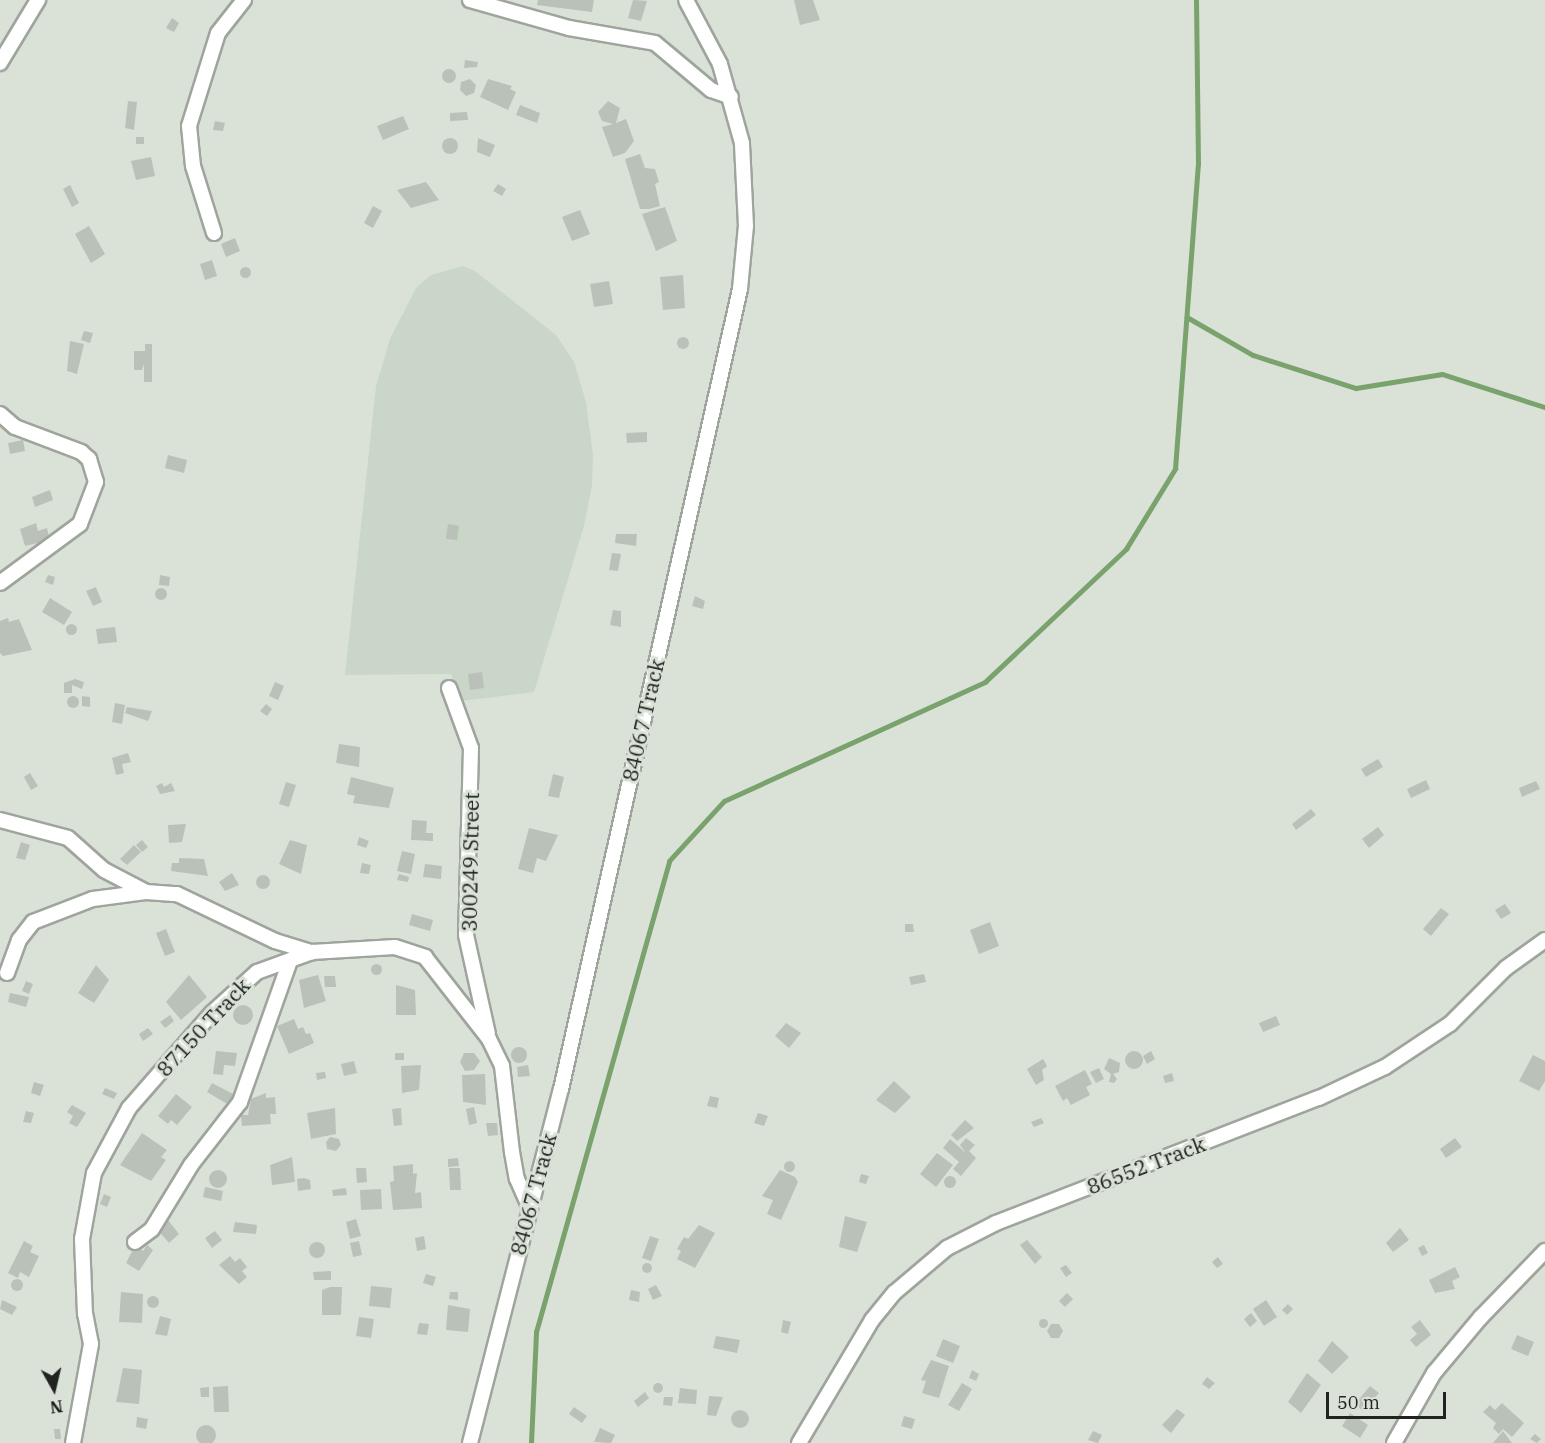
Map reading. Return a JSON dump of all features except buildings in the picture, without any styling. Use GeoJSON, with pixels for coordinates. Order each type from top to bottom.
{"type":"FeatureCollection","features":[{"type":"Feature","properties":{"kind":"street"},"geometry":{"type":"LineString","coordinates":[[0,63],[38,0]]}},
{"type":"Feature","properties":{"kind":"street"},"geometry":{"type":"LineString","coordinates":[[214,233],[193,166],[189,126],[218,33],[244,0]]}},
{"type":"Feature","properties":{"kind":"street"},"geometry":{"type":"LineString","coordinates":[[470,0],[569,28],[655,43],[711,90],[730,97]]}},
{"type":"Feature","properties":{"kind":"street","name":"84067 Track"},"geometry":{"type":"LineString","coordinates":[[470,1443],[529,1206],[561,1089],[740,289],[746,226],[744,168],[730,97],[720,64],[686,0]]}},
{"type":"Feature","properties":{"kind":"street"},"geometry":{"type":"LineString","coordinates":[[0,414],[15,427],[81,452],[89,459],[96,482],[81,524],[0,583]]}},
{"type":"Feature","properties":{"kind":"street","name":"300249 Street"},"geometry":{"type":"LineString","coordinates":[[449,688],[471,748],[466,935],[489,1039]]}},
{"type":"Feature","properties":{"kind":"street"},"geometry":{"type":"LineString","coordinates":[[0,820],[68,838],[104,870],[146,892]]}},
{"type":"Feature","properties":{"kind":"street"},"geometry":{"type":"LineString","coordinates":[[7,973],[19,940],[33,922],[93,899],[146,892],[177,894],[275,942],[312,952]]}},
{"type":"Feature","properties":{"kind":"street","name":"86552 Track"},"geometry":{"type":"LineString","coordinates":[[799,1443],[872,1320],[924,1265],[947,1248],[996,1223],[1319,1098],[1385,1067],[1450,1024],[1506,968],[1545,940]]}},
{"type":"Feature","properties":{"kind":"street","name":"87150 Track"},"geometry":{"type":"LineString","coordinates":[[73,1443],[90,1357],[82,1239],[94,1173],[129,1108],[212,1013],[252,975],[312,952],[394,947],[416,952],[440,972],[489,1039],[506,1084],[512,1152],[517,1179],[529,1206]]}},
{"type":"Feature","properties":{"kind":"street"},"geometry":{"type":"LineString","coordinates":[[135,1242],[152,1229],[191,1165],[240,1102],[290,961]]}},
{"type":"Feature","properties":{"kind":"street"},"geometry":{"type":"LineString","coordinates":[[1394,1443],[1434,1373],[1481,1317],[1545,1251]]}},
{"type":"Feature","properties":{"kind":"shaded area"},"geometry":{"type":"Polygon","coordinates":[[[463,266],[475,271],[556,335],[574,362],[586,402],[593,455],[592,486],[584,526],[534,692],[461,701],[451,674],[345,675],[376,386],[390,339],[416,288],[431,275],[463,266]]]}},
{"type":"Feature","properties":{"kind":"waterway"},"geometry":{"type":"LineString","coordinates":[[531,1443],[536,1332],[669,861],[724,801],[985,682],[1126,549],[1175,469],[1198,164],[1196,0]]}},
{"type":"Feature","properties":{"kind":"waterway"},"geometry":{"type":"LineString","coordinates":[[1187,317],[1253,355],[1356,388],[1442,374],[1545,407]]}}]}
